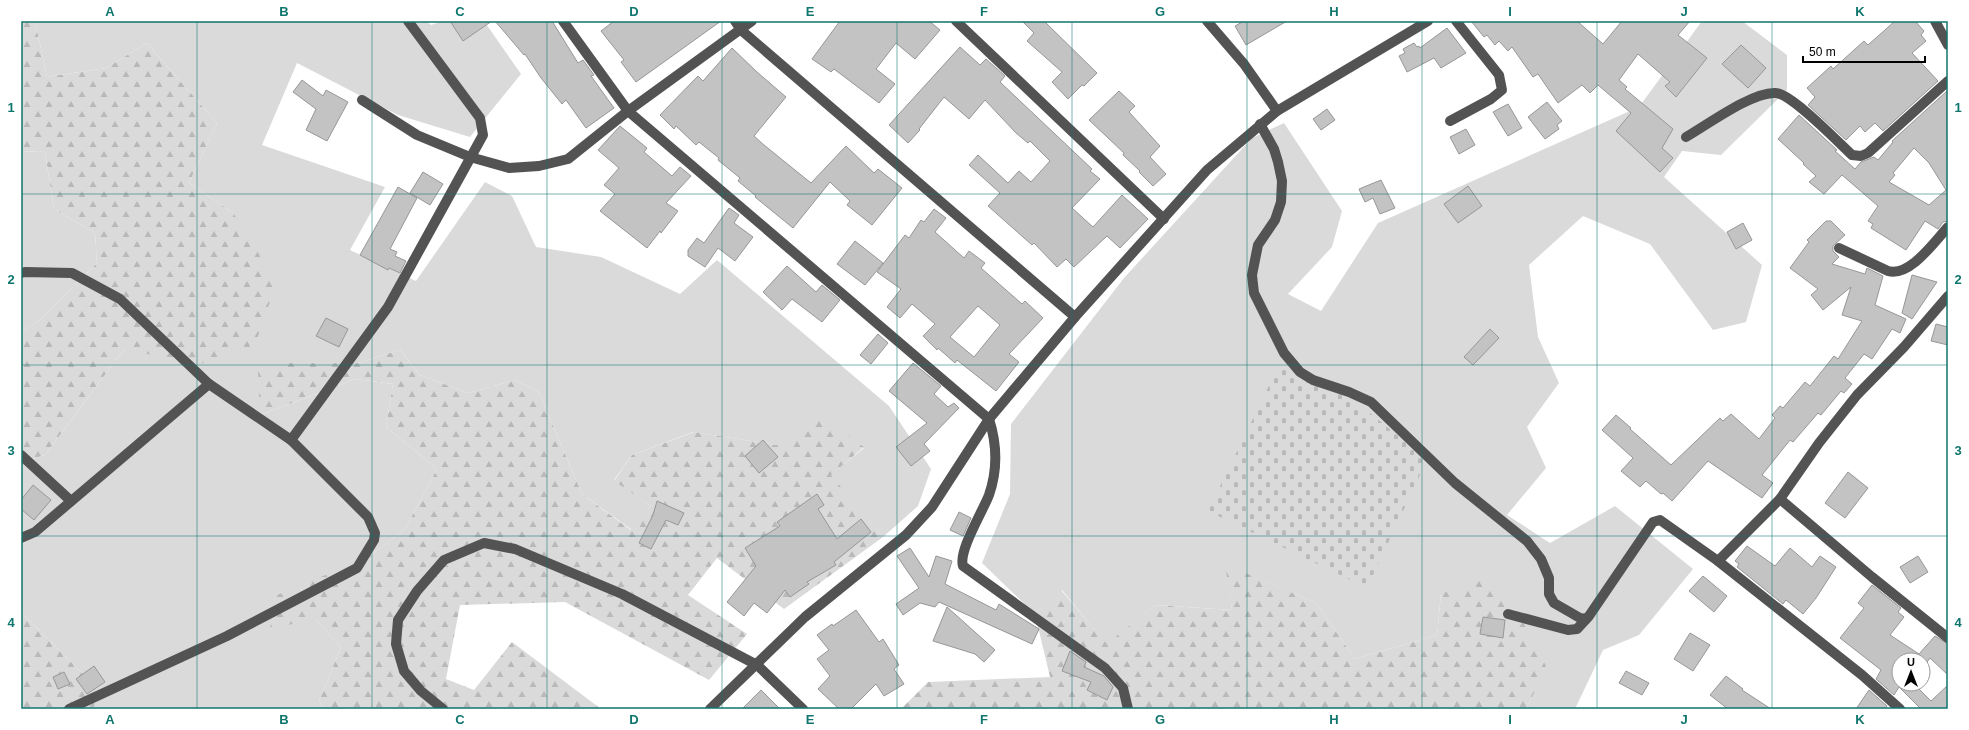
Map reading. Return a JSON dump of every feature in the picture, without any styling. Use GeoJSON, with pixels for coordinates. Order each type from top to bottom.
{"type":"FeatureCollection","features":[{"type":"Feature","properties":{"kind":"street"},"geometry":{"type":"LineString","coordinates":[[291,440],[388,307],[483,134],[480,118],[408,21]]}},
{"type":"Feature","properties":{"kind":"street"},"geometry":{"type":"LineString","coordinates":[[564,21],[628,110],[989,419],[996,449],[995,474],[989,495],[970,536],[962,560],[963,566],[1105,668],[1123,688],[1128,709]]}},
{"type":"Feature","properties":{"kind":"street"},"geometry":{"type":"LineString","coordinates":[[735,21],[741,30],[1075,317]]}},
{"type":"Feature","properties":{"kind":"street"},"geometry":{"type":"LineString","coordinates":[[362,100],[417,135],[470,157],[509,168],[539,166],[568,159],[628,110],[752,21]]}},
{"type":"Feature","properties":{"kind":"street"},"geometry":{"type":"LineString","coordinates":[[956,21],[1164,218]]}},
{"type":"Feature","properties":{"kind":"street"},"geometry":{"type":"LineString","coordinates":[[1206,21],[1244,64],[1277,111]]}},
{"type":"Feature","properties":{"kind":"street"},"geometry":{"type":"LineString","coordinates":[[710,709],[805,617],[906,535],[932,507],[989,419],[1075,317],[1207,170],[1277,111],[1428,21]]}},
{"type":"Feature","properties":{"kind":"street"},"geometry":{"type":"LineString","coordinates":[[1450,121],[1502,90],[1499,75],[1456,21]]}},
{"type":"Feature","properties":{"kind":"street"},"geometry":{"type":"LineString","coordinates":[[1935,21],[1948,45]]}},
{"type":"Feature","properties":{"kind":"street"},"geometry":{"type":"LineString","coordinates":[[1686,137],[1734,107],[1760,97],[1776,93],[1782,95],[1809,115],[1852,154],[1861,156],[1868,153],[1948,81]]}},
{"type":"Feature","properties":{"kind":"street"},"geometry":{"type":"LineString","coordinates":[[1260,124],[1274,149],[1278,162],[1282,181],[1281,202],[1275,220],[1258,245],[1252,276],[1254,293],[1284,353],[1300,372],[1313,380],[1349,392],[1371,402],[1455,483],[1527,541],[1541,559],[1549,578],[1549,594],[1554,603],[1580,618],[1586,619]]}},
{"type":"Feature","properties":{"kind":"street"},"geometry":{"type":"LineString","coordinates":[[1839,248],[1895,273],[1901,272],[1914,263],[1948,227]]}},
{"type":"Feature","properties":{"kind":"street"},"geometry":{"type":"LineString","coordinates":[[21,273],[72,273],[120,299],[209,384],[291,440],[368,517],[375,533],[374,540],[357,568],[227,636],[69,709]]}},
{"type":"Feature","properties":{"kind":"street"},"geometry":{"type":"LineString","coordinates":[[1718,561],[1780,499],[1819,443],[1856,395],[1904,346],[1948,296]]}},
{"type":"Feature","properties":{"kind":"street"},"geometry":{"type":"LineString","coordinates":[[21,538],[35,532],[209,384]]}},
{"type":"Feature","properties":{"kind":"street"},"geometry":{"type":"LineString","coordinates":[[21,454],[71,502]]}},
{"type":"Feature","properties":{"kind":"street"},"geometry":{"type":"LineString","coordinates":[[1780,499],[1872,577],[1948,638]]}},
{"type":"Feature","properties":{"kind":"street"},"geometry":{"type":"LineString","coordinates":[[1508,614],[1573,631],[1577,630],[1654,521],[1662,522],[1718,561],[1862,675],[1900,709]]}},
{"type":"Feature","properties":{"kind":"street"},"geometry":{"type":"LineString","coordinates":[[443,709],[421,690],[404,671],[396,644],[398,620],[417,591],[444,560],[484,543],[515,549],[622,594],[757,665],[803,709]]}},
{"type":"Feature","properties":{"kind":"green space"},"geometry":{"type":"Polygon","coordinates":[[[21,21],[35,21],[47,77],[106,68],[147,43],[217,123],[189,183],[233,213],[250,236],[275,287],[255,345],[194,366],[125,348],[45,455],[21,462],[21,332],[39,321],[97,263],[95,233],[54,209],[45,152],[21,151],[21,21]]]}},
{"type":"Feature","properties":{"kind":"green space"},"geometry":{"type":"Polygon","coordinates":[[[35,21],[426,21],[431,25],[443,21],[484,21],[521,74],[470,137],[398,115],[297,63],[262,145],[385,187],[350,250],[416,281],[485,182],[512,196],[536,247],[601,257],[680,294],[717,260],[889,406],[931,469],[918,506],[883,537],[830,475],[864,448],[777,445],[693,432],[632,455],[614,480],[651,506],[632,530],[582,494],[539,392],[515,380],[468,393],[420,375],[400,350],[358,363],[284,363],[260,415],[356,379],[393,384],[386,427],[437,469],[405,529],[367,558],[316,620],[341,647],[319,701],[324,709],[94,709],[97,688],[21,612],[21,462],[45,455],[125,348],[233,213],[189,183],[217,123],[147,43],[106,68],[47,77],[35,21]]]}},
{"type":"Feature","properties":{"kind":"green space"},"geometry":{"type":"Polygon","coordinates":[[[1702,21],[1742,21],[1787,55],[1787,90],[1721,155],[1682,151],[1664,177],[1762,265],[1746,322],[1713,330],[1650,244],[1583,216],[1529,265],[1538,337],[1559,383],[1527,427],[1546,468],[1507,515],[1550,543],[1615,506],[1693,569],[1639,635],[1603,650],[1575,709],[1526,709],[1547,667],[1441,593],[1437,635],[1355,659],[1316,603],[1226,565],[1232,610],[1155,605],[1107,645],[1062,590],[1035,614],[982,563],[1010,494],[1011,424],[1124,278],[1252,138],[1284,123],[1342,211],[1332,247],[1288,294],[1321,311],[1378,223],[1639,107],[1702,21]]]}},
{"type":"Feature","properties":{"kind":"green space"},"geometry":{"type":"Polygon","coordinates":[[[21,151],[45,152],[54,209],[95,233],[97,263],[39,321],[21,332],[21,151]]]}},
{"type":"Feature","properties":{"kind":"green space"},"geometry":{"type":"Polygon","coordinates":[[[400,350],[420,375],[468,393],[515,380],[539,392],[582,494],[631,530],[651,506],[614,481],[632,455],[694,432],[777,445],[821,416],[864,447],[831,475],[883,537],[784,609],[717,558],[688,595],[747,634],[709,680],[565,602],[460,605],[446,679],[474,690],[512,642],[601,709],[324,709],[319,701],[341,647],[316,620],[270,628],[277,595],[367,558],[405,529],[437,469],[386,427],[393,384],[356,379],[260,415],[258,371],[284,363],[358,363],[400,350]]]}},
{"type":"Feature","properties":{"kind":"green space"},"geometry":{"type":"Polygon","coordinates":[[[1279,365],[1346,393],[1427,460],[1367,588],[1208,511],[1279,365]]]}},
{"type":"Feature","properties":{"kind":"green space"},"geometry":{"type":"Polygon","coordinates":[[[1225,564],[1316,603],[1355,659],[1437,635],[1441,593],[1486,578],[1524,624],[1547,668],[1526,709],[901,709],[928,682],[1050,677],[1035,614],[1061,590],[1107,644],[1155,605],[1232,610],[1225,564]]]}},
{"type":"Feature","properties":{"kind":"green space"},"geometry":{"type":"Polygon","coordinates":[[[21,612],[97,688],[94,709],[21,709],[21,612]]]}},
{"type":"Feature","properties":{"kind":"building"},"geometry":{"type":"Polygon","coordinates":[[[450,21],[492,21],[463,41],[450,21]]]}},
{"type":"Feature","properties":{"kind":"building"},"geometry":{"type":"Polygon","coordinates":[[[495,21],[552,21],[578,63],[583,60],[594,75],[591,76],[614,108],[586,128],[566,100],[562,104],[541,78],[525,54],[524,55],[495,21]]]}},
{"type":"Feature","properties":{"kind":"building"},"geometry":{"type":"Polygon","coordinates":[[[614,21],[721,21],[636,82],[621,62],[624,60],[601,31],[614,21]]]}},
{"type":"Feature","properties":{"kind":"building"},"geometry":{"type":"Polygon","coordinates":[[[840,21],[929,21],[940,30],[915,59],[896,43],[876,69],[895,84],[879,103],[834,69],[831,72],[812,59],[840,21]]]}},
{"type":"Feature","properties":{"kind":"building"},"geometry":{"type":"Polygon","coordinates":[[[1022,21],[1044,21],[1097,73],[1068,99],[1052,82],[1062,72],[1027,41],[1034,33],[1022,21]]]}},
{"type":"Feature","properties":{"kind":"building"},"geometry":{"type":"Polygon","coordinates":[[[1244,21],[1287,21],[1246,45],[1235,26],[1244,21]]]}},
{"type":"Feature","properties":{"kind":"building"},"geometry":{"type":"Polygon","coordinates":[[[1471,21],[1577,21],[1603,44],[1622,21],[1690,21],[1678,35],[1707,58],[1676,97],[1665,86],[1670,82],[1638,54],[1619,80],[1627,87],[1625,89],[1673,129],[1662,148],[1673,158],[1660,172],[1616,131],[1631,113],[1598,85],[1590,93],[1582,85],[1558,103],[1538,74],[1533,77],[1512,47],[1508,51],[1499,41],[1495,45],[1487,35],[1484,37],[1471,21]]]}},
{"type":"Feature","properties":{"kind":"building"},"geometry":{"type":"Polygon","coordinates":[[[1895,21],[1915,21],[1924,31],[1921,35],[1926,41],[1912,53],[1938,81],[1883,131],[1875,123],[1865,132],[1860,126],[1846,140],[1808,105],[1815,97],[1807,88],[1831,66],[1833,69],[1864,41],[1868,45],[1895,21]]]}},
{"type":"Feature","properties":{"kind":"building"},"geometry":{"type":"Polygon","coordinates":[[[1447,28],[1466,53],[1441,68],[1434,58],[1407,72],[1399,56],[1405,53],[1403,49],[1414,43],[1420,48],[1447,28]]]}},
{"type":"Feature","properties":{"kind":"building"},"geometry":{"type":"Polygon","coordinates":[[[1741,45],[1766,68],[1748,88],[1722,64],[1741,45]]]}},
{"type":"Feature","properties":{"kind":"building"},"geometry":{"type":"Polygon","coordinates":[[[960,47],[980,65],[986,59],[1005,76],[1000,82],[1092,169],[1090,171],[1100,179],[1072,208],[1093,227],[1122,195],[1148,219],[1120,248],[1107,236],[1074,267],[1066,259],[1057,267],[1034,243],[1032,245],[988,206],[1000,193],[969,165],[978,155],[1008,183],[1019,171],[1031,182],[1050,161],[1030,141],[1028,143],[1016,133],[985,100],[969,119],[944,97],[919,129],[920,130],[908,143],[889,125],[960,47]]]}},
{"type":"Feature","properties":{"kind":"building"},"geometry":{"type":"Polygon","coordinates":[[[732,48],[786,97],[754,136],[764,145],[811,183],[846,146],[874,173],[878,169],[902,188],[872,225],[847,205],[850,201],[830,182],[793,228],[738,181],[740,178],[718,160],[719,158],[699,142],[696,145],[676,126],[674,129],[660,115],[698,76],[703,81],[732,48]]]}},
{"type":"Feature","properties":{"kind":"building"},"geometry":{"type":"Polygon","coordinates":[[[302,80],[323,96],[326,90],[348,102],[327,141],[306,130],[316,109],[293,92],[302,80]]]}},
{"type":"Feature","properties":{"kind":"building"},"geometry":{"type":"Polygon","coordinates":[[[1119,91],[1135,106],[1129,112],[1160,146],[1150,157],[1166,174],[1153,186],[1123,155],[1124,153],[1089,120],[1119,91]]]}},
{"type":"Feature","properties":{"kind":"building"},"geometry":{"type":"Polygon","coordinates":[[[1947,91],[1948,221],[1943,222],[1938,229],[1925,221],[1906,250],[1871,228],[1873,224],[1868,221],[1878,206],[1842,175],[1824,194],[1809,182],[1816,176],[1778,139],[1799,115],[1855,169],[1861,162],[1874,157],[1878,160],[1893,142],[1892,141],[1947,91]],[[1914,148],[1893,173],[1895,175],[1889,182],[1929,205],[1946,190],[1929,163],[1914,148]]]}},
{"type":"Feature","properties":{"kind":"building"},"geometry":{"type":"Polygon","coordinates":[[[1547,102],[1562,121],[1557,125],[1559,129],[1545,139],[1528,117],[1547,102]]]}},
{"type":"Feature","properties":{"kind":"building"},"geometry":{"type":"Polygon","coordinates":[[[1508,104],[1522,128],[1508,136],[1493,112],[1508,104]]]}},
{"type":"Feature","properties":{"kind":"building"},"geometry":{"type":"Polygon","coordinates":[[[1327,109],[1335,120],[1321,130],[1313,119],[1327,109]]]}},
{"type":"Feature","properties":{"kind":"building"},"geometry":{"type":"Polygon","coordinates":[[[620,126],[647,148],[644,152],[672,176],[680,167],[691,176],[666,203],[678,211],[647,248],[600,211],[615,194],[604,185],[619,168],[598,150],[620,126]]]}},
{"type":"Feature","properties":{"kind":"building"},"geometry":{"type":"Polygon","coordinates":[[[1466,129],[1475,145],[1459,154],[1450,137],[1466,129]]]}},
{"type":"Feature","properties":{"kind":"building"},"geometry":{"type":"Polygon","coordinates":[[[423,172],[443,184],[430,205],[410,193],[423,172]]]}},
{"type":"Feature","properties":{"kind":"building"},"geometry":{"type":"Polygon","coordinates":[[[1381,180],[1395,208],[1380,214],[1373,198],[1365,202],[1359,189],[1381,180]]]}},
{"type":"Feature","properties":{"kind":"building"},"geometry":{"type":"Polygon","coordinates":[[[1468,186],[1482,206],[1458,223],[1444,204],[1468,186]]]}},
{"type":"Feature","properties":{"kind":"building"},"geometry":{"type":"Polygon","coordinates":[[[398,187],[417,198],[390,249],[397,252],[395,256],[406,261],[400,273],[389,268],[388,270],[360,255],[398,187]]]}},
{"type":"Feature","properties":{"kind":"building"},"geometry":{"type":"Polygon","coordinates":[[[729,208],[739,215],[734,223],[753,237],[735,261],[718,248],[705,267],[688,256],[688,250],[697,238],[704,243],[729,208]]]}},
{"type":"Feature","properties":{"kind":"building"},"geometry":{"type":"Polygon","coordinates":[[[934,209],[946,218],[935,232],[964,258],[969,251],[985,263],[981,268],[1022,304],[1025,301],[1043,318],[1009,354],[1019,362],[996,391],[957,360],[955,363],[938,348],[937,350],[923,336],[935,324],[912,304],[900,318],[887,307],[901,289],[877,272],[905,235],[909,238],[921,220],[924,222],[934,209]],[[978,306],[950,337],[974,357],[1000,325],[978,306]]]}},
{"type":"Feature","properties":{"kind":"building"},"geometry":{"type":"Polygon","coordinates":[[[1826,221],[1831,221],[1845,235],[1833,246],[1833,251],[1839,257],[1832,264],[1865,274],[1867,268],[1883,276],[1875,305],[1906,319],[1900,333],[1892,329],[1872,359],[1864,354],[1845,378],[1852,384],[1844,393],[1841,391],[1821,415],[1818,413],[1793,442],[1790,440],[1762,475],[1773,483],[1762,498],[1708,461],[1672,501],[1646,481],[1640,487],[1621,471],[1633,458],[1602,430],[1616,415],[1671,465],[1720,418],[1723,421],[1731,414],[1759,439],[1775,418],[1772,415],[1780,406],[1783,408],[1805,382],[1810,386],[1834,356],[1838,359],[1862,321],[1842,315],[1851,287],[1823,310],[1811,295],[1818,289],[1790,268],[1809,242],[1807,240],[1826,221]]]}},
{"type":"Feature","properties":{"kind":"building"},"geometry":{"type":"Polygon","coordinates":[[[1743,223],[1752,240],[1736,249],[1727,232],[1743,223]]]}},
{"type":"Feature","properties":{"kind":"building"},"geometry":{"type":"Polygon","coordinates":[[[855,241],[883,263],[865,285],[837,264],[855,241]]]}},
{"type":"Feature","properties":{"kind":"building"},"geometry":{"type":"Polygon","coordinates":[[[787,266],[816,292],[822,285],[840,300],[822,322],[792,299],[782,310],[763,292],[787,266]]]}},
{"type":"Feature","properties":{"kind":"building"},"geometry":{"type":"Polygon","coordinates":[[[1912,275],[1937,282],[1912,319],[1902,313],[1912,275]]]}},
{"type":"Feature","properties":{"kind":"building"},"geometry":{"type":"Polygon","coordinates":[[[326,318],[348,329],[339,347],[316,336],[326,318]]]}},
{"type":"Feature","properties":{"kind":"building"},"geometry":{"type":"Polygon","coordinates":[[[1936,324],[1948,327],[1948,345],[1931,341],[1936,324]]]}},
{"type":"Feature","properties":{"kind":"building"},"geometry":{"type":"Polygon","coordinates":[[[1490,329],[1499,338],[1473,365],[1464,357],[1490,329]]]}},
{"type":"Feature","properties":{"kind":"building"},"geometry":{"type":"Polygon","coordinates":[[[878,334],[888,343],[871,364],[860,355],[878,334]]]}},
{"type":"Feature","properties":{"kind":"building"},"geometry":{"type":"Polygon","coordinates":[[[913,363],[941,386],[934,394],[948,407],[954,403],[959,408],[924,444],[930,451],[911,466],[896,447],[927,423],[889,391],[913,363]]]}},
{"type":"Feature","properties":{"kind":"building"},"geometry":{"type":"Polygon","coordinates":[[[763,440],[778,457],[759,473],[745,456],[763,440]]]}},
{"type":"Feature","properties":{"kind":"building"},"geometry":{"type":"Polygon","coordinates":[[[1848,472],[1868,488],[1845,518],[1825,503],[1848,472]]]}},
{"type":"Feature","properties":{"kind":"building"},"geometry":{"type":"Polygon","coordinates":[[[33,485],[51,500],[34,520],[21,509],[21,500],[33,485]]]}},
{"type":"Feature","properties":{"kind":"building"},"geometry":{"type":"Polygon","coordinates":[[[817,494],[824,505],[818,509],[837,539],[861,519],[871,532],[834,562],[836,565],[807,582],[809,584],[790,597],[785,590],[767,613],[754,603],[744,616],[727,602],[756,566],[745,548],[780,526],[777,522],[817,494]]]}},
{"type":"Feature","properties":{"kind":"building"},"geometry":{"type":"Polygon","coordinates":[[[657,501],[684,513],[678,525],[666,520],[651,549],[639,543],[653,515],[657,501]]]}},
{"type":"Feature","properties":{"kind":"building"},"geometry":{"type":"Polygon","coordinates":[[[959,512],[971,518],[963,536],[950,530],[959,512]]]}},
{"type":"Feature","properties":{"kind":"building"},"geometry":{"type":"Polygon","coordinates":[[[1747,546],[1775,566],[1790,548],[1812,567],[1820,556],[1836,567],[1816,598],[1803,614],[1786,600],[1783,604],[1737,567],[1739,564],[1735,561],[1747,546]]]}},
{"type":"Feature","properties":{"kind":"building"},"geometry":{"type":"Polygon","coordinates":[[[910,548],[929,577],[936,556],[952,561],[945,584],[996,610],[999,604],[1039,629],[1032,644],[939,602],[935,607],[920,603],[903,615],[896,604],[919,588],[897,556],[910,548]]]}},
{"type":"Feature","properties":{"kind":"building"},"geometry":{"type":"Polygon","coordinates":[[[1918,556],[1928,572],[1910,583],[1900,567],[1918,556]]]}},
{"type":"Feature","properties":{"kind":"building"},"geometry":{"type":"Polygon","coordinates":[[[1703,576],[1727,596],[1714,612],[1689,591],[1703,576]]]}},
{"type":"Feature","properties":{"kind":"building"},"geometry":{"type":"Polygon","coordinates":[[[1872,585],[1901,608],[1898,612],[1904,617],[1890,635],[1916,652],[1891,652],[1891,692],[1896,692],[1894,695],[1876,679],[1881,670],[1840,638],[1864,608],[1858,603],[1872,585]]]}},
{"type":"Feature","properties":{"kind":"building"},"geometry":{"type":"Polygon","coordinates":[[[947,607],[995,650],[984,662],[975,654],[933,641],[947,607]]]}},
{"type":"Feature","properties":{"kind":"building"},"geometry":{"type":"Polygon","coordinates":[[[856,610],[879,642],[883,639],[899,665],[894,669],[904,684],[884,696],[876,684],[851,709],[839,709],[818,689],[830,676],[817,659],[829,650],[817,635],[856,610]]]}},
{"type":"Feature","properties":{"kind":"building"},"geometry":{"type":"Polygon","coordinates":[[[1483,617],[1505,620],[1503,638],[1480,634],[1483,617]]]}},
{"type":"Feature","properties":{"kind":"building"},"geometry":{"type":"Polygon","coordinates":[[[1690,633],[1710,645],[1693,671],[1674,659],[1690,633]]]}},
{"type":"Feature","properties":{"kind":"building"},"geometry":{"type":"Polygon","coordinates":[[[1935,636],[1948,644],[1948,675],[1931,659],[1931,652],[1921,652],[1935,636]]]}},
{"type":"Feature","properties":{"kind":"building"},"geometry":{"type":"Polygon","coordinates":[[[1070,651],[1086,662],[1084,667],[1104,676],[1113,687],[1107,700],[1087,690],[1091,682],[1062,671],[1070,651]]]}},
{"type":"Feature","properties":{"kind":"building"},"geometry":{"type":"Polygon","coordinates":[[[94,666],[105,682],[87,694],[76,679],[94,666]]]}},
{"type":"Feature","properties":{"kind":"building"},"geometry":{"type":"Polygon","coordinates":[[[1626,671],[1649,683],[1642,695],[1619,683],[1626,671]]]}},
{"type":"Feature","properties":{"kind":"building"},"geometry":{"type":"Polygon","coordinates":[[[64,672],[70,684],[58,689],[53,677],[64,672]]]}},
{"type":"Feature","properties":{"kind":"building"},"geometry":{"type":"Polygon","coordinates":[[[1726,676],[1743,689],[1742,690],[1771,709],[1728,709],[1710,695],[1726,676]]]}},
{"type":"Feature","properties":{"kind":"building"},"geometry":{"type":"Polygon","coordinates":[[[1948,685],[1948,709],[1921,709],[1904,692],[1922,692],[1931,701],[1948,685]]]}},
{"type":"Feature","properties":{"kind":"building"},"geometry":{"type":"Polygon","coordinates":[[[761,690],[780,709],[742,709],[761,690]]]}},
{"type":"Feature","properties":{"kind":"building"},"geometry":{"type":"Polygon","coordinates":[[[1869,690],[1887,706],[1885,709],[1856,709],[1869,690]]]}}]}
